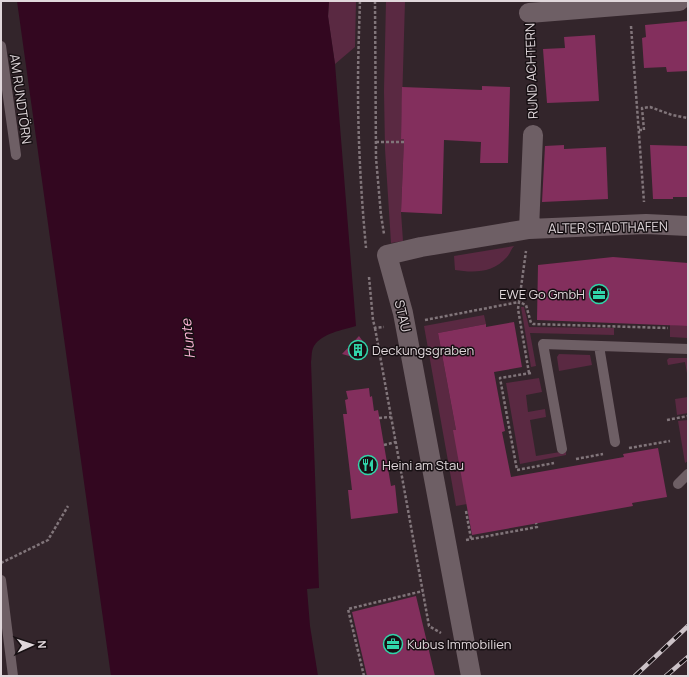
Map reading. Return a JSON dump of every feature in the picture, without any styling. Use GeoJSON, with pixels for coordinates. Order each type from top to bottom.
{"type":"FeatureCollection","features":[{"type":"Feature","properties":{"kind":"street","name":"RUND ACHTERN"},"geometry":{"type":"LineString","coordinates":[[529,13],[679,1]]}},
{"type":"Feature","properties":{"kind":"street","name":"ALTER STADTHAFEN"},"geometry":{"type":"LineString","coordinates":[[529,229],[533,135]]}},
{"type":"Feature","properties":{"kind":"street","name":"ALTER STADTHAFEN"},"geometry":{"type":"LineString","coordinates":[[387,255],[421,247],[529,229],[646,224],[688,226]]}},
{"type":"Feature","properties":{"kind":"street","name":"STAU"},"geometry":{"type":"LineString","coordinates":[[387,255],[405,323],[471,676]]}},
{"type":"Feature","properties":{"kind":"lane","name":"AM RUNDTÖRN"},"geometry":{"type":"LineString","coordinates":[[1,46],[16,155]]}},
{"type":"Feature","properties":{"kind":"lane"},"geometry":{"type":"LineString","coordinates":[[562,449],[543,344],[688,349]]}},
{"type":"Feature","properties":{"kind":"lane"},"geometry":{"type":"LineString","coordinates":[[599,346],[615,442]]}},
{"type":"Feature","properties":{"kind":"lane"},"geometry":{"type":"LineString","coordinates":[[678,484],[688,474]]}},
{"type":"Feature","properties":{"kind":"lane"},"geometry":{"type":"LineString","coordinates":[[1,580],[13,676]]}},
{"type":"Feature","properties":{"kind":"path"},"geometry":{"type":"LineString","coordinates":[[360,1],[358,86],[360,156],[366,250]]}},
{"type":"Feature","properties":{"kind":"path"},"geometry":{"type":"LineString","coordinates":[[375,1],[376,158],[381,215],[387,255]]}},
{"type":"Feature","properties":{"kind":"path"},"geometry":{"type":"LineString","coordinates":[[629,5],[646,224]]}},
{"type":"Feature","properties":{"kind":"path","name":"RUND ACHTERN"},"geometry":{"type":"LineString","coordinates":[[529,13],[534,115],[533,135]]}},
{"type":"Feature","properties":{"kind":"path"},"geometry":{"type":"LineString","coordinates":[[639,130],[644,130],[642,108],[650,107],[672,115],[688,118]]}},
{"type":"Feature","properties":{"kind":"path"},"geometry":{"type":"LineString","coordinates":[[376,142],[404,142]]}},
{"type":"Feature","properties":{"kind":"path"},"geometry":{"type":"LineString","coordinates":[[529,229],[518,309],[529,373]]}},
{"type":"Feature","properties":{"kind":"path"},"geometry":{"type":"LineString","coordinates":[[369,272],[373,320],[430,626],[466,648]]}},
{"type":"Feature","properties":{"kind":"path"},"geometry":{"type":"LineString","coordinates":[[375,328],[519,302],[526,305],[531,323],[534,324],[668,328]]}},
{"type":"Feature","properties":{"kind":"path"},"geometry":{"type":"LineString","coordinates":[[667,420],[688,416]]}},
{"type":"Feature","properties":{"kind":"path"},"geometry":{"type":"LineString","coordinates":[[379,418],[391,417]]}},
{"type":"Feature","properties":{"kind":"path"},"geometry":{"type":"LineString","coordinates":[[384,445],[396,442]]}},
{"type":"Feature","properties":{"kind":"path"},"geometry":{"type":"LineString","coordinates":[[1,563],[48,540],[68,506]]}},
{"type":"Feature","properties":{"kind":"path"},"geometry":{"type":"LineString","coordinates":[[466,511],[471,539],[537,527],[536,523]]}},
{"type":"Feature","properties":{"kind":"path"},"geometry":{"type":"LineString","coordinates":[[364,676],[348,609],[423,591]]}},
{"type":"Feature","properties":{"kind":"shaded area"},"geometry":{"type":"Polygon","coordinates":[[[329,1],[356,1],[355,47],[335,64],[328,17],[329,1]]]}},
{"type":"Feature","properties":{"kind":"shaded area"},"geometry":{"type":"Polygon","coordinates":[[[386,1],[405,1],[401,139],[404,139],[401,212],[403,241],[391,243],[385,149],[384,91],[386,1]]]}},
{"type":"Feature","properties":{"kind":"shaded area"},"geometry":{"type":"Polygon","coordinates":[[[514,246],[502,262],[489,269],[483,271],[455,270],[454,256],[514,246]]]}},
{"type":"Feature","properties":{"kind":"shaded area"},"geometry":{"type":"Polygon","coordinates":[[[521,307],[524,307],[529,327],[614,328],[614,335],[530,333],[536,366],[531,367],[521,307]]]}},
{"type":"Feature","properties":{"kind":"shaded area"},"geometry":{"type":"Polygon","coordinates":[[[484,315],[486,324],[438,333],[456,430],[454,430],[467,504],[456,506],[424,326],[484,315]]]}},
{"type":"Feature","properties":{"kind":"shaded area"},"geometry":{"type":"Polygon","coordinates":[[[670,325],[688,326],[688,338],[670,337],[670,325]]]}},
{"type":"Feature","properties":{"kind":"shaded area"},"geometry":{"type":"Polygon","coordinates":[[[559,354],[590,355],[592,365],[559,371],[557,357],[559,354]]]}},
{"type":"Feature","properties":{"kind":"shaded area"},"geometry":{"type":"Polygon","coordinates":[[[669,358],[688,358],[688,379],[685,362],[668,365],[667,360],[669,358]]]}},
{"type":"Feature","properties":{"kind":"shaded area"},"geometry":{"type":"Polygon","coordinates":[[[539,378],[542,392],[526,395],[528,412],[545,409],[546,417],[530,420],[536,456],[566,451],[566,455],[520,464],[506,383],[539,378]]]}},
{"type":"Feature","properties":{"kind":"shaded area"},"geometry":{"type":"Polygon","coordinates":[[[688,397],[688,413],[677,415],[675,399],[688,397]]]}},
{"type":"Feature","properties":{"kind":"shaded area"},"geometry":{"type":"Polygon","coordinates":[[[688,420],[688,461],[685,463],[678,421],[688,420]]]}},
{"type":"Feature","properties":{"kind":"water","name":"Hunte"},"geometry":{"type":"Polygon","coordinates":[[[17,1],[329,1],[328,16],[335,64],[356,326],[327,335],[314,346],[312,350],[311,362],[319,588],[307,589],[310,626],[318,676],[111,676],[17,1]]]}},
{"type":"Feature","properties":{"kind":"building"},"geometry":{"type":"Polygon","coordinates":[[[688,21],[688,71],[667,72],[666,67],[644,68],[642,38],[646,37],[645,25],[688,21]]]}},
{"type":"Feature","properties":{"kind":"building"},"geometry":{"type":"Polygon","coordinates":[[[595,35],[599,101],[547,103],[543,49],[565,48],[564,37],[595,35]]]}},
{"type":"Feature","properties":{"kind":"building"},"geometry":{"type":"Polygon","coordinates":[[[482,86],[510,87],[508,163],[480,163],[481,142],[444,140],[442,214],[401,212],[404,139],[401,139],[402,87],[482,90],[482,86]]]}},
{"type":"Feature","properties":{"kind":"building"},"geometry":{"type":"Polygon","coordinates":[[[564,145],[564,149],[606,147],[608,199],[542,202],[545,146],[564,145]]]}},
{"type":"Feature","properties":{"kind":"building"},"geometry":{"type":"Polygon","coordinates":[[[650,145],[688,146],[688,197],[653,199],[650,145]]]}},
{"type":"Feature","properties":{"kind":"building"},"geometry":{"type":"Polygon","coordinates":[[[613,257],[688,263],[688,326],[537,320],[538,265],[613,257]]]}},
{"type":"Feature","properties":{"kind":"building"},"geometry":{"type":"Polygon","coordinates":[[[514,322],[522,367],[494,372],[505,431],[502,432],[511,477],[624,457],[623,454],[658,448],[667,497],[632,503],[633,506],[472,535],[453,430],[456,430],[438,333],[486,324],[486,327],[514,322]]]}},
{"type":"Feature","properties":{"kind":"building","name":"Deckungsgraben"},"geometry":{"type":"Polygon","coordinates":[[[359,336],[367,347],[366,354],[360,359],[342,354],[359,336]]]}},
{"type":"Feature","properties":{"kind":"building","name":"Heini am Stau"},"geometry":{"type":"Polygon","coordinates":[[[369,388],[370,397],[372,396],[374,411],[378,410],[391,486],[395,485],[398,513],[351,519],[348,490],[352,490],[343,414],[347,414],[345,400],[348,399],[346,391],[369,388]]]}},
{"type":"Feature","properties":{"kind":"building","name":"Kubus Immobilien"},"geometry":{"type":"Polygon","coordinates":[[[416,596],[435,676],[367,676],[352,612],[416,596]]]}},
{"type":"Feature","properties":{"kind":"railway"},"geometry":{"type":"LineString","coordinates":[[635,676],[688,626]]}},
{"type":"Feature","properties":{"kind":"railway"},"geometry":{"type":"LineString","coordinates":[[666,676],[688,657]]}},
{"type":"Feature","properties":{"kind":"place","name":"EWE Go GmbH"},"geometry":{"type":"Point","coordinates":[599,294]}},
{"type":"Feature","properties":{"kind":"place","name":"Deckungsgraben"},"geometry":{"type":"Point","coordinates":[358,350]}},
{"type":"Feature","properties":{"kind":"place","name":"Heini am Stau"},"geometry":{"type":"Point","coordinates":[368,465]}},
{"type":"Feature","properties":{"kind":"place","name":"Kubus Immobilien"},"geometry":{"type":"Point","coordinates":[393,644]}}]}
